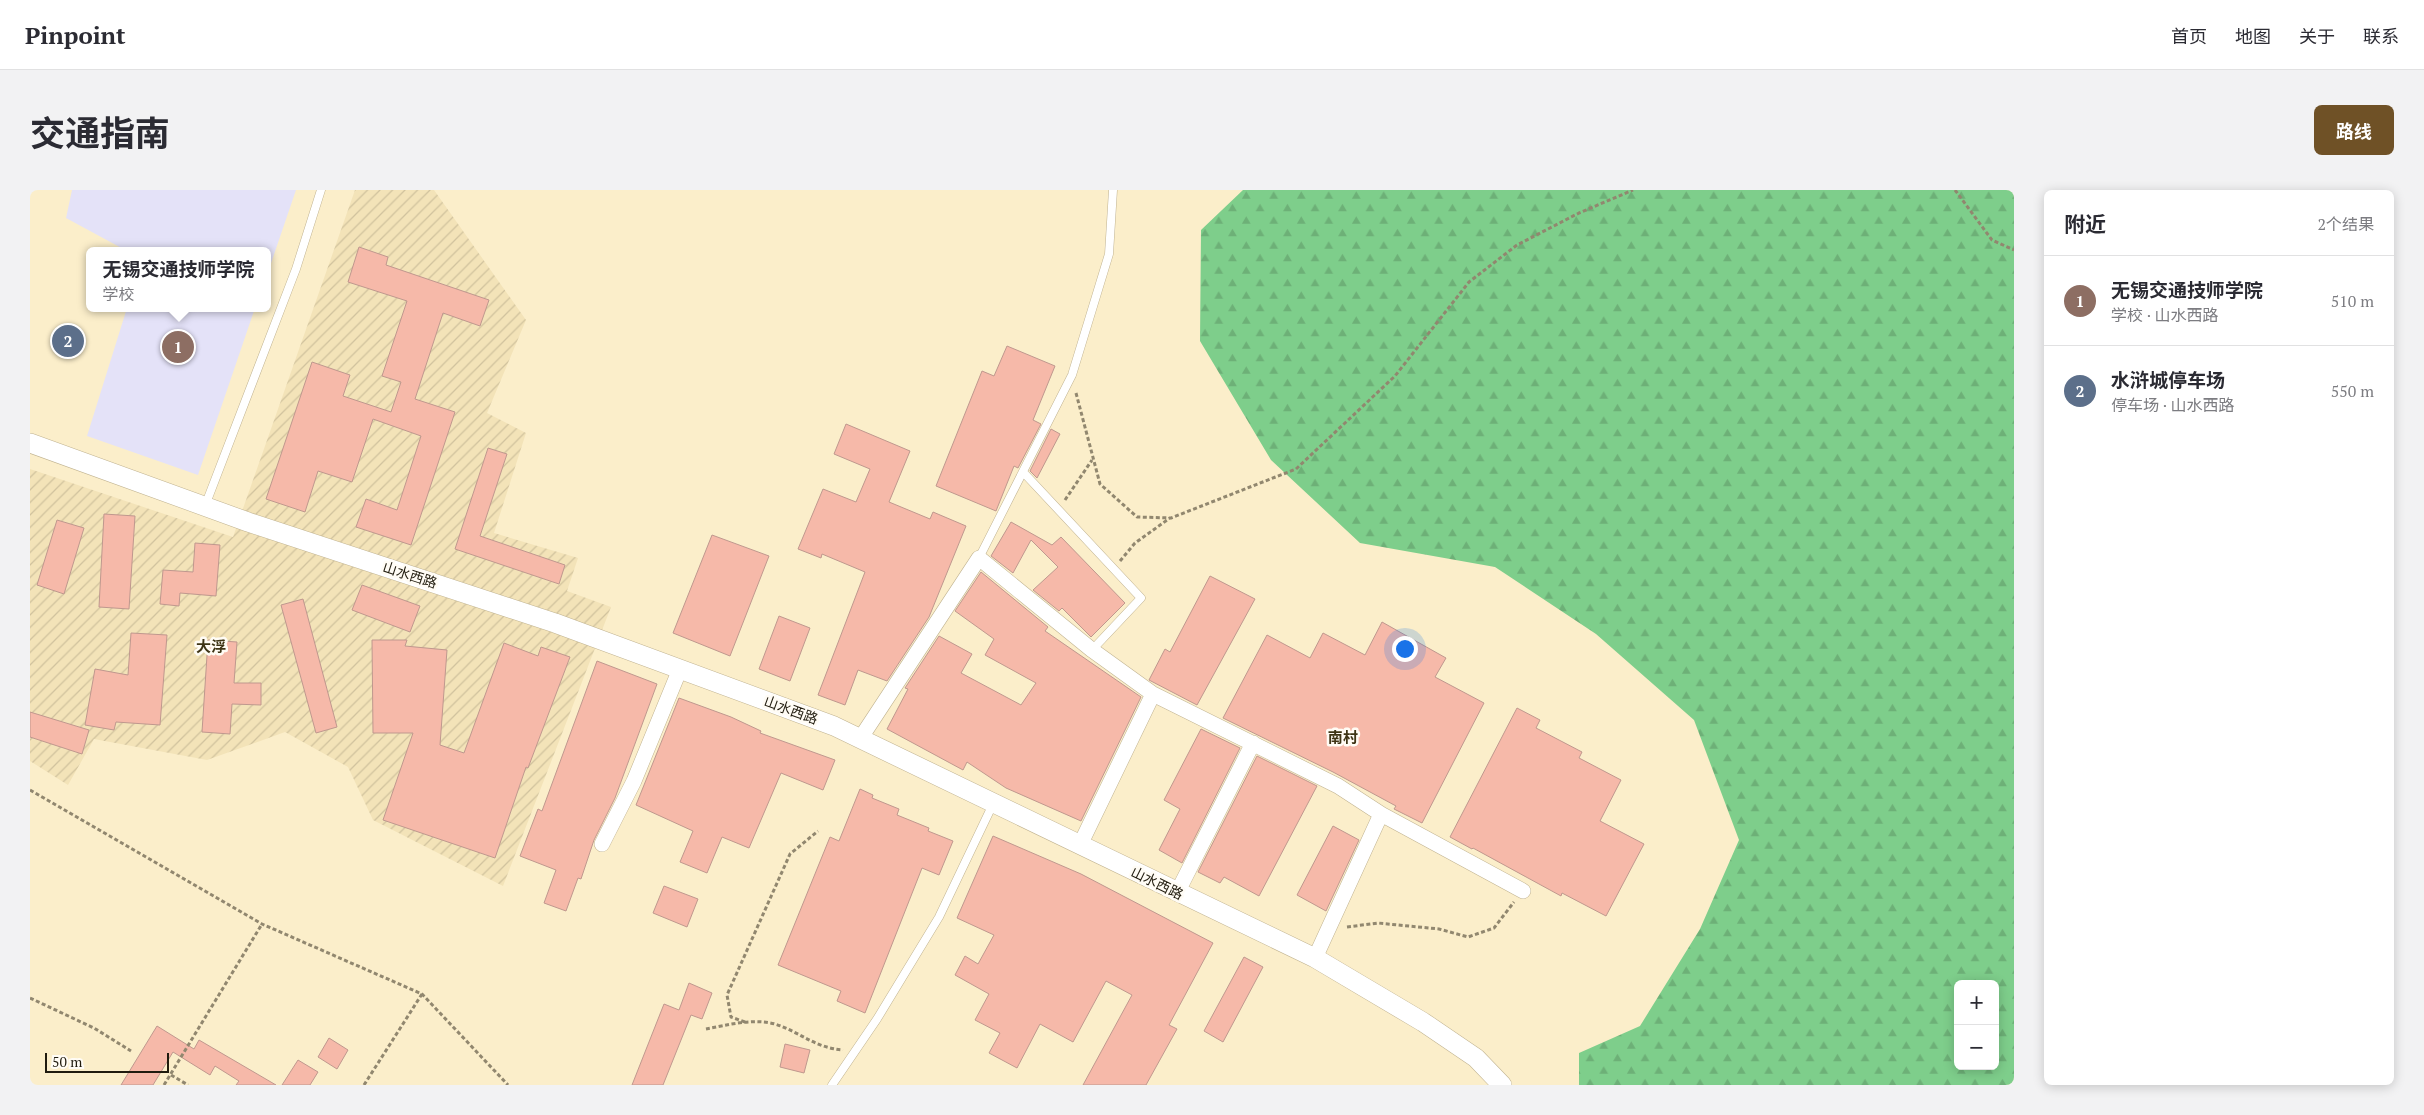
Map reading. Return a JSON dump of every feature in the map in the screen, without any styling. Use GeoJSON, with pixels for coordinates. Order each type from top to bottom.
{"type":"FeatureCollection","features":[{"type":"Feature","properties":{"kind":"street","name":"山水西路"},"geometry":{"type":"LineString","coordinates":[[30,443],[205,506],[555,623],[834,726],[1315,958],[1424,1022],[1476,1058],[1502,1085]]}},
{"type":"Feature","properties":{"kind":"street"},"geometry":{"type":"LineString","coordinates":[[860,738],[980,558],[1092,650],[1153,694],[1338,786],[1381,814],[1523,891]]}},
{"type":"Feature","properties":{"kind":"street"},"geometry":{"type":"LineString","coordinates":[[602,844],[634,781],[680,669]]}},
{"type":"Feature","properties":{"kind":"street"},"geometry":{"type":"LineString","coordinates":[[1080,845],[1153,694]]}},
{"type":"Feature","properties":{"kind":"street"},"geometry":{"type":"LineString","coordinates":[[1177,893],[1253,743]]}},
{"type":"Feature","properties":{"kind":"street"},"geometry":{"type":"LineString","coordinates":[[1315,958],[1381,814]]}},
{"type":"Feature","properties":{"kind":"lane"},"geometry":{"type":"LineString","coordinates":[[205,506],[296,269],[321,190]]}},
{"type":"Feature","properties":{"kind":"lane"},"geometry":{"type":"LineString","coordinates":[[980,558],[1072,375],[1109,254],[1113,190]]}},
{"type":"Feature","properties":{"kind":"lane"},"geometry":{"type":"LineString","coordinates":[[1024,473],[1141,598],[1092,650]]}},
{"type":"Feature","properties":{"kind":"lane"},"geometry":{"type":"LineString","coordinates":[[832,1085],[939,917],[993,804]]}},
{"type":"Feature","properties":{"kind":"path"},"geometry":{"type":"LineString","coordinates":[[1113,568],[1134,543],[1171,518],[1296,469],[1395,376],[1469,282],[1517,245],[1579,213],[1633,190]]}},
{"type":"Feature","properties":{"kind":"path"},"geometry":{"type":"LineString","coordinates":[[1955,190],[1992,240],[2014,250]]}},
{"type":"Feature","properties":{"kind":"path"},"geometry":{"type":"LineString","coordinates":[[1072,375],[1100,484],[1137,517],[1171,518]]}},
{"type":"Feature","properties":{"kind":"path"},"geometry":{"type":"LineString","coordinates":[[1058,510],[1093,459]]}},
{"type":"Feature","properties":{"kind":"path"},"geometry":{"type":"LineString","coordinates":[[30,790],[262,924],[422,994],[508,1085]]}},
{"type":"Feature","properties":{"kind":"path"},"geometry":{"type":"LineString","coordinates":[[745,1022],[731,1016],[727,995],[790,854],[818,831]]}},
{"type":"Feature","properties":{"kind":"path"},"geometry":{"type":"LineString","coordinates":[[1329,929],[1378,923],[1438,929],[1468,937],[1494,928],[1523,891]]}},
{"type":"Feature","properties":{"kind":"path"},"geometry":{"type":"LineString","coordinates":[[164,1085],[262,924]]}},
{"type":"Feature","properties":{"kind":"path"},"geometry":{"type":"LineString","coordinates":[[364,1085],[422,994]]}},
{"type":"Feature","properties":{"kind":"path"},"geometry":{"type":"LineString","coordinates":[[30,998],[94,1028],[131,1051]]}},
{"type":"Feature","properties":{"kind":"path"},"geometry":{"type":"LineString","coordinates":[[706,1029],[745,1022],[774,1024],[827,1049],[856,1050]]}},
{"type":"Feature","properties":{"kind":"path"},"geometry":{"type":"LineString","coordinates":[[171,1075],[188,1085]]}},
{"type":"Feature","properties":{"kind":"shaded area"},"geometry":{"type":"Polygon","coordinates":[[[72,190],[296,190],[271,263],[271,247],[120,247],[66,218],[72,190]]]}},
{"type":"Feature","properties":{"kind":"shaded area"},"geometry":{"type":"Polygon","coordinates":[[[355,190],[434,190],[526,320],[487,413],[526,433],[494,533],[578,558],[567,591],[611,607],[503,886],[373,820],[348,767],[285,732],[207,760],[94,739],[68,785],[30,761],[30,469],[233,537],[355,190]]]}},
{"type":"Feature","properties":{"kind":"shaded area"},"geometry":{"type":"Polygon","coordinates":[[[126,312],[254,312],[198,475],[87,436],[126,312]]]}},
{"type":"Feature","properties":{"kind":"green space"},"geometry":{"type":"Polygon","coordinates":[[[1243,190],[2014,190],[2014,1085],[1579,1085],[1579,1053],[1640,1026],[1700,929],[1739,840],[1694,720],[1596,634],[1495,567],[1360,543],[1271,460],[1200,341],[1201,230],[1243,190]]]}},
{"type":"Feature","properties":{"kind":"building"},"geometry":{"type":"Polygon","coordinates":[[[359,247],[388,257],[386,265],[489,300],[480,326],[443,313],[415,399],[455,412],[411,545],[356,527],[366,499],[397,510],[421,436],[373,419],[352,482],[318,471],[305,512],[266,499],[312,362],[350,375],[343,396],[391,412],[401,382],[382,376],[407,301],[348,282],[359,247]]]}},
{"type":"Feature","properties":{"kind":"building"},"geometry":{"type":"Polygon","coordinates":[[[1007,346],[1055,366],[1033,420],[1041,424],[1018,468],[1014,466],[996,511],[936,486],[982,371],[994,376],[1007,346]]]}},
{"type":"Feature","properties":{"kind":"building"},"geometry":{"type":"Polygon","coordinates":[[[846,424],[910,451],[889,502],[930,519],[933,512],[966,526],[929,617],[887,681],[858,670],[845,705],[818,695],[865,572],[822,554],[821,558],[798,549],[823,489],[856,502],[870,469],[834,454],[846,424]]]}},
{"type":"Feature","properties":{"kind":"building"},"geometry":{"type":"Polygon","coordinates":[[[1051,429],[1060,434],[1037,478],[1030,471],[1051,429]]]}},
{"type":"Feature","properties":{"kind":"building"},"geometry":{"type":"Polygon","coordinates":[[[488,448],[507,454],[480,536],[565,565],[559,584],[455,549],[488,448]]]}},
{"type":"Feature","properties":{"kind":"building"},"geometry":{"type":"Polygon","coordinates":[[[104,514],[135,516],[129,609],[99,607],[104,514]]]}},
{"type":"Feature","properties":{"kind":"building"},"geometry":{"type":"Polygon","coordinates":[[[57,520],[84,528],[64,594],[37,585],[57,520]]]}},
{"type":"Feature","properties":{"kind":"building"},"geometry":{"type":"Polygon","coordinates":[[[1011,522],[1052,545],[1061,537],[1125,603],[1091,637],[1062,608],[1059,611],[1033,590],[1058,567],[1031,540],[1013,573],[991,556],[1011,522]]]}},
{"type":"Feature","properties":{"kind":"building"},"geometry":{"type":"Polygon","coordinates":[[[712,535],[769,556],[730,656],[673,633],[712,535]]]}},
{"type":"Feature","properties":{"kind":"building"},"geometry":{"type":"Polygon","coordinates":[[[195,543],[220,545],[216,596],[180,593],[179,606],[160,604],[163,570],[193,572],[195,543]]]}},
{"type":"Feature","properties":{"kind":"building"},"geometry":{"type":"Polygon","coordinates":[[[981,572],[1048,627],[1045,631],[1141,697],[1081,821],[1006,788],[967,762],[963,770],[887,729],[908,689],[905,688],[939,636],[972,654],[961,673],[1021,705],[1036,683],[985,655],[994,639],[955,611],[981,572]]]}},
{"type":"Feature","properties":{"kind":"building"},"geometry":{"type":"Polygon","coordinates":[[[1210,576],[1255,599],[1197,705],[1149,680],[1165,649],[1170,652],[1210,576]]]}},
{"type":"Feature","properties":{"kind":"building"},"geometry":{"type":"Polygon","coordinates":[[[362,585],[420,606],[410,632],[352,610],[362,585]]]}},
{"type":"Feature","properties":{"kind":"building"},"geometry":{"type":"Polygon","coordinates":[[[303,599],[337,727],[316,733],[281,605],[303,599]]]}},
{"type":"Feature","properties":{"kind":"building"},"geometry":{"type":"Polygon","coordinates":[[[779,616],[810,628],[790,681],[759,669],[779,616]]]}},
{"type":"Feature","properties":{"kind":"building"},"geometry":{"type":"Polygon","coordinates":[[[1382,622],[1446,658],[1435,677],[1484,703],[1422,823],[1394,809],[1396,806],[1333,772],[1223,718],[1267,635],[1310,658],[1323,633],[1365,655],[1382,622]]]}},
{"type":"Feature","properties":{"kind":"building"},"geometry":{"type":"Polygon","coordinates":[[[131,633],[167,635],[160,725],[116,722],[114,730],[85,725],[95,669],[128,675],[131,633]]]}},
{"type":"Feature","properties":{"kind":"building"},"geometry":{"type":"Polygon","coordinates":[[[208,640],[237,642],[234,683],[261,683],[261,705],[232,704],[230,734],[202,732],[208,640]]]}},
{"type":"Feature","properties":{"kind":"building"},"geometry":{"type":"Polygon","coordinates":[[[372,640],[407,640],[405,646],[447,650],[440,745],[464,753],[504,643],[538,656],[541,647],[570,657],[528,768],[526,767],[495,858],[383,820],[413,733],[373,733],[372,640]]]}},
{"type":"Feature","properties":{"kind":"building"},"geometry":{"type":"Polygon","coordinates":[[[597,661],[657,684],[615,798],[594,840],[581,879],[578,878],[566,911],[544,903],[556,870],[520,856],[538,809],[542,811],[597,661]]]}},
{"type":"Feature","properties":{"kind":"building"},"geometry":{"type":"Polygon","coordinates":[[[679,698],[731,717],[761,731],[760,733],[835,760],[823,790],[781,773],[749,848],[722,837],[707,873],[680,862],[693,831],[636,805],[679,698]]]}},
{"type":"Feature","properties":{"kind":"building"},"geometry":{"type":"Polygon","coordinates":[[[1517,708],[1540,720],[1536,728],[1582,752],[1579,758],[1621,780],[1600,821],[1644,844],[1606,916],[1562,893],[1561,896],[1450,837],[1517,708]]]}},
{"type":"Feature","properties":{"kind":"building"},"geometry":{"type":"Polygon","coordinates":[[[30,712],[89,730],[82,754],[30,737],[30,712]]]}},
{"type":"Feature","properties":{"kind":"building"},"geometry":{"type":"Polygon","coordinates":[[[1201,729],[1240,748],[1182,863],[1159,850],[1180,809],[1164,800],[1201,729]]]}},
{"type":"Feature","properties":{"kind":"building"},"geometry":{"type":"Polygon","coordinates":[[[1257,756],[1317,786],[1259,896],[1224,877],[1220,883],[1198,872],[1257,756]]]}},
{"type":"Feature","properties":{"kind":"building"},"geometry":{"type":"Polygon","coordinates":[[[860,789],[873,795],[872,798],[899,809],[897,815],[929,828],[928,831],[953,841],[939,875],[922,868],[865,1013],[837,1001],[841,991],[778,965],[830,837],[839,841],[860,789]]]}},
{"type":"Feature","properties":{"kind":"building"},"geometry":{"type":"Polygon","coordinates":[[[1333,826],[1359,840],[1326,911],[1297,895],[1333,826]]]}},
{"type":"Feature","properties":{"kind":"building"},"geometry":{"type":"Polygon","coordinates":[[[993,836],[1081,874],[1213,943],[1169,1025],[1177,1029],[1146,1085],[1083,1085],[1132,995],[1106,981],[1073,1042],[1040,1024],[1017,1068],[989,1053],[1000,1033],[975,1020],[989,994],[955,975],[965,956],[978,964],[994,935],[957,918],[993,836]]]}},
{"type":"Feature","properties":{"kind":"building"},"geometry":{"type":"Polygon","coordinates":[[[664,886],[698,899],[687,927],[653,913],[664,886]]]}},
{"type":"Feature","properties":{"kind":"building"},"geometry":{"type":"Polygon","coordinates":[[[1244,957],[1263,967],[1223,1042],[1204,1031],[1244,957]]]}},
{"type":"Feature","properties":{"kind":"building"},"geometry":{"type":"Polygon","coordinates":[[[689,983],[712,993],[702,1019],[691,1015],[663,1085],[632,1085],[664,1004],[679,1010],[689,983]]]}},
{"type":"Feature","properties":{"kind":"building"},"geometry":{"type":"Polygon","coordinates":[[[157,1026],[194,1049],[199,1040],[276,1085],[236,1085],[239,1081],[215,1066],[210,1075],[173,1052],[153,1085],[121,1085],[157,1026]]]}},
{"type":"Feature","properties":{"kind":"building"},"geometry":{"type":"Polygon","coordinates":[[[329,1038],[348,1050],[337,1069],[318,1057],[329,1038]]]}},
{"type":"Feature","properties":{"kind":"building"},"geometry":{"type":"Polygon","coordinates":[[[785,1044],[810,1050],[804,1073],[780,1067],[785,1044]]]}},
{"type":"Feature","properties":{"kind":"building"},"geometry":{"type":"Polygon","coordinates":[[[298,1060],[318,1072],[310,1085],[282,1085],[298,1060]]]}},
{"type":"Feature","properties":{"kind":"place","name":"水浒城停车场"},"geometry":{"type":"Point","coordinates":[68,341]}},
{"type":"Feature","properties":{"kind":"place","name":"无锡交通技师学院"},"geometry":{"type":"Point","coordinates":[178,347]}},
{"type":"Feature","properties":{"kind":"district","name":"大浮"},"geometry":{"type":"Point","coordinates":[211,647]}},
{"type":"Feature","properties":{"kind":"district","name":"南村"},"geometry":{"type":"Point","coordinates":[1343,738]}}]}
